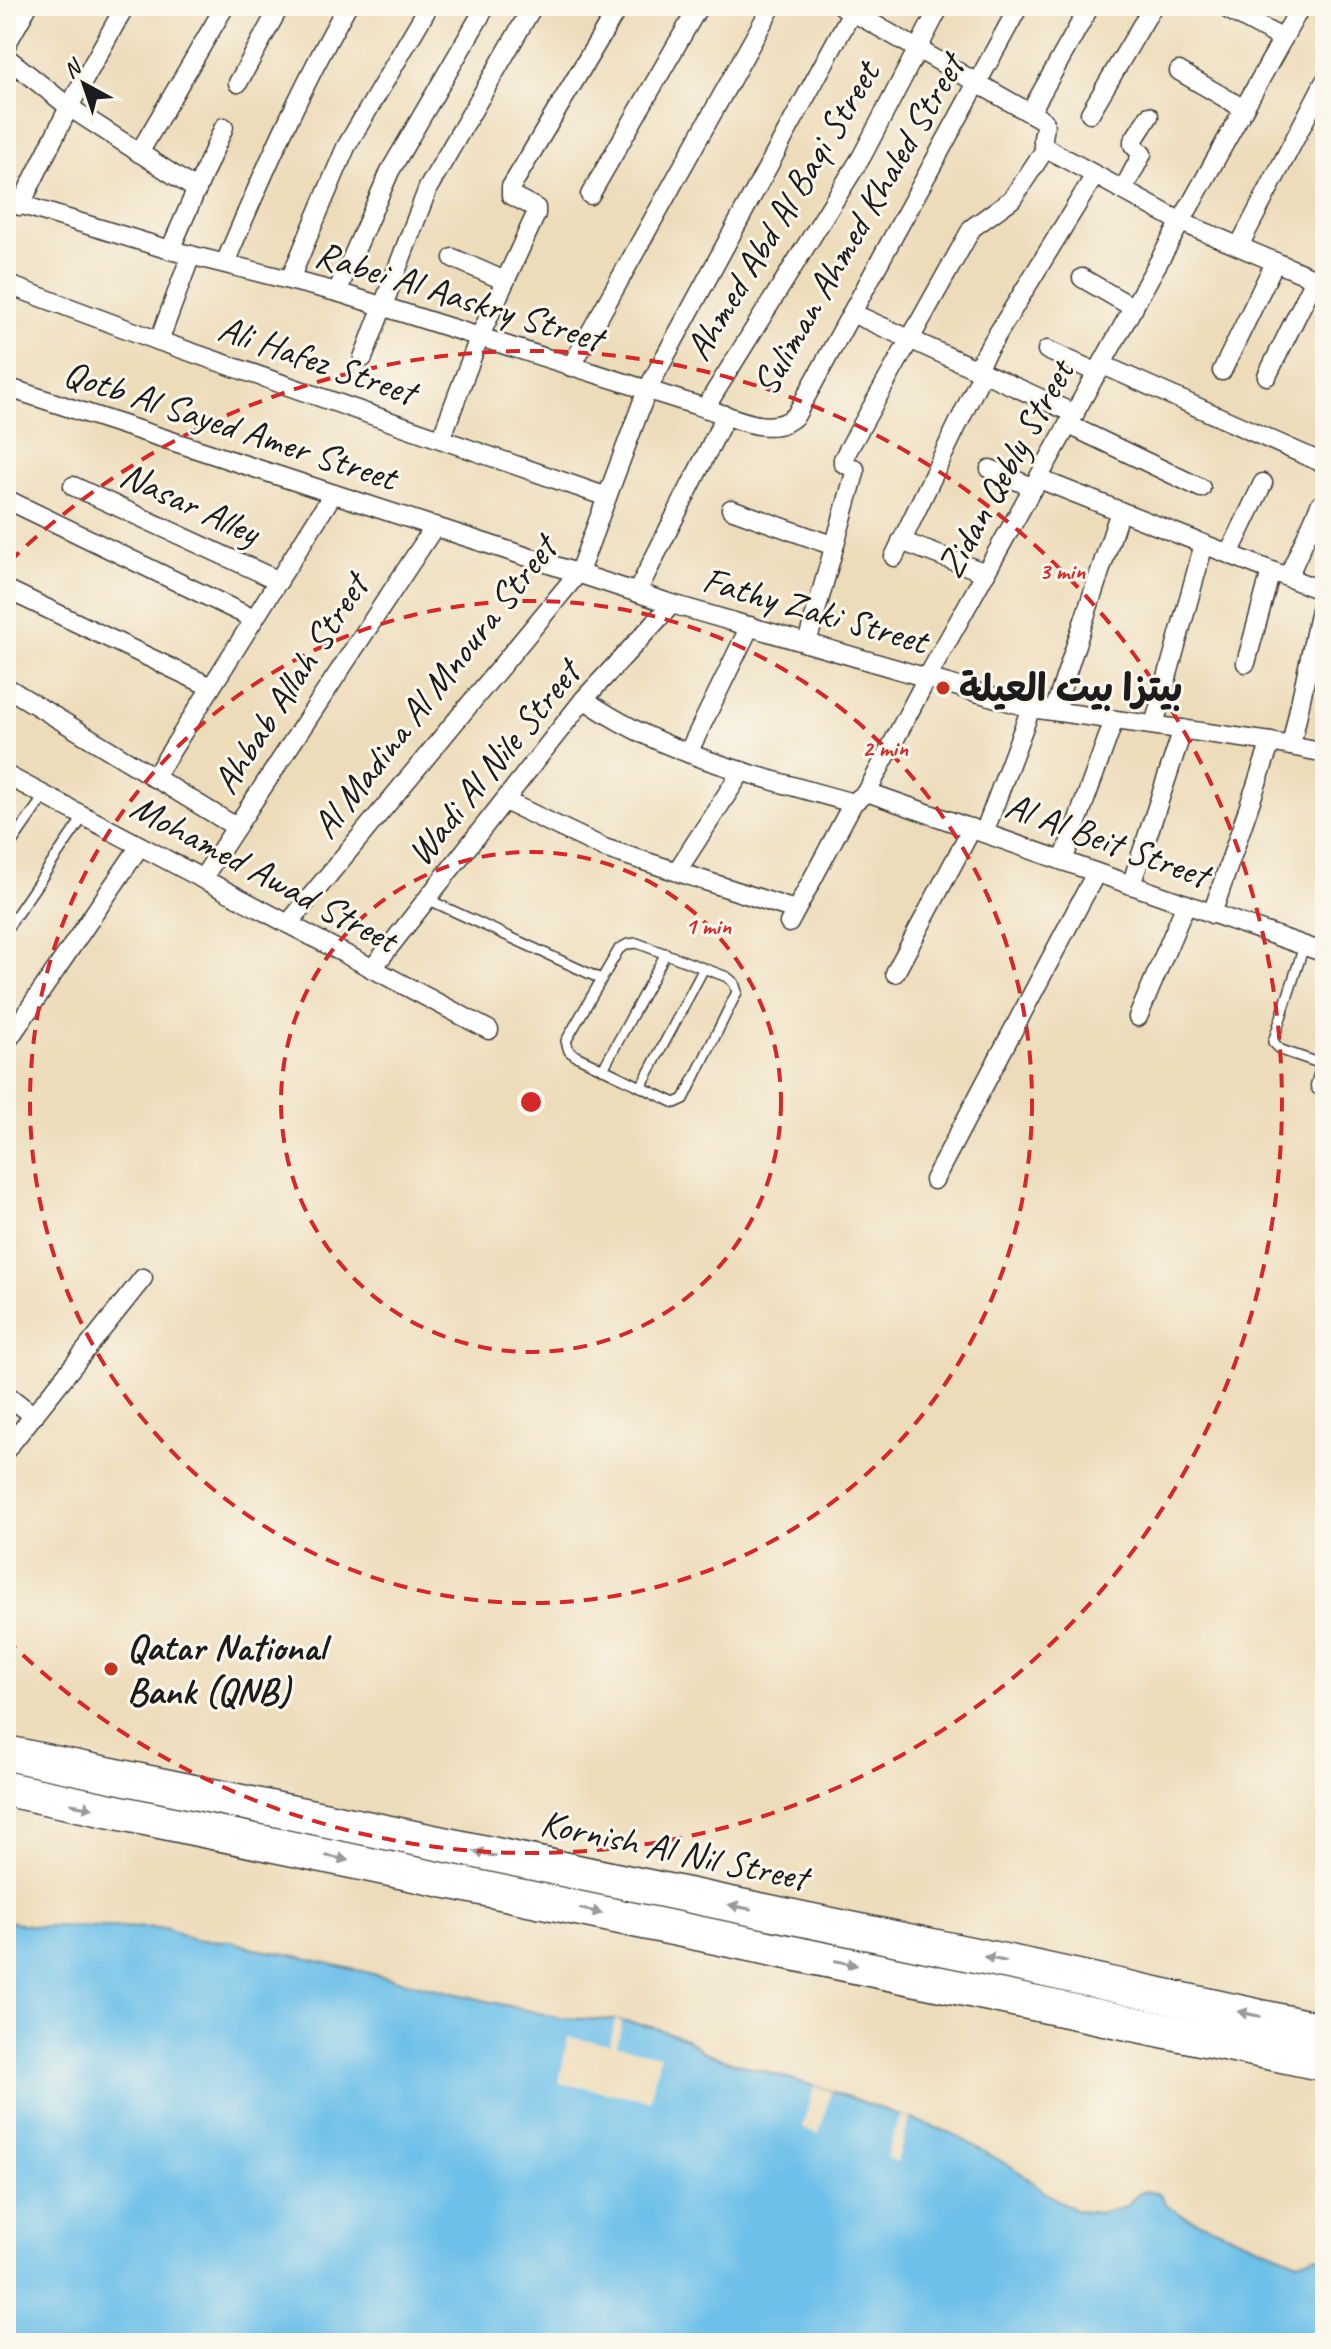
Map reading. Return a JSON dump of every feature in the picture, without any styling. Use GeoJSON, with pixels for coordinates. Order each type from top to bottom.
{"type":"FeatureCollection","features":[{"type":"Feature","properties":{"kind":"highway","name":"Kornish Al Nil Street"},"geometry":{"type":"LineString","coordinates":[[6,1753],[1321,2030]]}},
{"type":"Feature","properties":{"kind":"highway","name":"Kornish Al Nil Street"},"geometry":{"type":"LineString","coordinates":[[6,1789],[1325,2064]]}},
{"type":"Feature","properties":{"kind":"street"},"geometry":{"type":"LineString","coordinates":[[6,45],[28,6]]}},
{"type":"Feature","properties":{"kind":"street"},"geometry":{"type":"LineString","coordinates":[[13,203],[125,6]]}},
{"type":"Feature","properties":{"kind":"street"},"geometry":{"type":"LineString","coordinates":[[139,153],[225,6]]}},
{"type":"Feature","properties":{"kind":"street"},"geometry":{"type":"LineString","coordinates":[[238,83],[280,6]]}},
{"type":"Feature","properties":{"kind":"street"},"geometry":{"type":"LineString","coordinates":[[225,263],[272,153],[347,6]]}},
{"type":"Feature","properties":{"kind":"street"},"geometry":{"type":"LineString","coordinates":[[290,279],[346,147],[429,6]]}},
{"type":"Feature","properties":{"kind":"street"},"geometry":{"type":"LineString","coordinates":[[337,292],[390,171],[486,6]]}},
{"type":"Feature","properties":{"kind":"street"},"geometry":{"type":"LineString","coordinates":[[363,358],[428,188],[533,6]]}},
{"type":"Feature","properties":{"kind":"street"},"geometry":{"type":"LineString","coordinates":[[441,439],[479,338],[537,211],[511,195],[511,187],[619,6]]}},
{"type":"Feature","properties":{"kind":"street"},"geometry":{"type":"LineString","coordinates":[[590,195],[699,6]]}},
{"type":"Feature","properties":{"kind":"street"},"geometry":{"type":"LineString","coordinates":[[571,367],[772,6]]}},
{"type":"Feature","properties":{"kind":"street","name":"Ahmed Abd Al Baqi Street"},"geometry":{"type":"LineString","coordinates":[[705,408],[862,156],[940,6]]}},
{"type":"Feature","properties":{"kind":"street","name":"Suliman Ahmed Khaled Street"},"geometry":{"type":"LineString","coordinates":[[726,415],[766,427],[777,427],[788,423],[796,415],[1019,6]]}},
{"type":"Feature","properties":{"kind":"street"},"geometry":{"type":"LineString","coordinates":[[1030,113],[1090,6]]}},
{"type":"Feature","properties":{"kind":"street"},"geometry":{"type":"LineString","coordinates":[[1090,113],[1153,6]]}},
{"type":"Feature","properties":{"kind":"street","name":"Zidan Qebly Street"},"geometry":{"type":"LineString","coordinates":[[677,871],[792,916],[1301,6]]}},
{"type":"Feature","properties":{"kind":"street"},"geometry":{"type":"LineString","coordinates":[[850,8],[1046,123],[1043,141],[1046,148],[1181,222],[1322,280],[1267,376]]}},
{"type":"Feature","properties":{"kind":"street","name":"Al Madina Al Mnoura Street"},"geometry":{"type":"LineString","coordinates":[[288,924],[579,572],[647,390],[850,8]]}},
{"type":"Feature","properties":{"kind":"street"},"geometry":{"type":"LineString","coordinates":[[1229,10],[1283,39]]}},
{"type":"Feature","properties":{"kind":"street"},"geometry":{"type":"LineString","coordinates":[[6,57],[69,107],[197,190]]}},
{"type":"Feature","properties":{"kind":"street"},"geometry":{"type":"LineString","coordinates":[[1179,71],[1244,109]]}},
{"type":"Feature","properties":{"kind":"street"},"geometry":{"type":"LineString","coordinates":[[1239,246],[1325,81]]}},
{"type":"Feature","properties":{"kind":"street"},"geometry":{"type":"LineString","coordinates":[[1123,190],[1142,154],[1133,141],[1149,116]]}},
{"type":"Feature","properties":{"kind":"street"},"geometry":{"type":"LineString","coordinates":[[170,250],[224,127]]}},
{"type":"Feature","properties":{"kind":"street"},"geometry":{"type":"LineString","coordinates":[[807,643],[856,471],[843,463],[843,459],[972,228],[1012,199],[1046,148]]}},
{"type":"Feature","properties":{"kind":"street"},"geometry":{"type":"LineString","coordinates":[[986,573],[898,549],[980,371],[1095,175]]}},
{"type":"Feature","properties":{"kind":"street","name":"Rabei Al Aaskry Street"},"geometry":{"type":"LineString","coordinates":[[13,203],[170,250],[337,292],[726,415]]}},
{"type":"Feature","properties":{"kind":"street"},"geometry":{"type":"LineString","coordinates":[[159,341],[191,255]]}},
{"type":"Feature","properties":{"kind":"street"},"geometry":{"type":"LineString","coordinates":[[453,258],[505,281]]}},
{"type":"Feature","properties":{"kind":"street"},"geometry":{"type":"LineString","coordinates":[[1222,371],[1275,262]]}},
{"type":"Feature","properties":{"kind":"street"},"geometry":{"type":"LineString","coordinates":[[1082,278],[1134,308]]}},
{"type":"Feature","properties":{"kind":"street","name":"Ali Hafez Street"},"geometry":{"type":"LineString","coordinates":[[6,284],[159,341],[607,497]]}},
{"type":"Feature","properties":{"kind":"street"},"geometry":{"type":"LineString","coordinates":[[852,313],[980,371],[1201,488]]}},
{"type":"Feature","properties":{"kind":"street"},"geometry":{"type":"LineString","coordinates":[[1047,350],[1100,369],[1325,464]]}},
{"type":"Feature","properties":{"kind":"street","name":"Qotb Al Sayed Amer Street"},"geometry":{"type":"LineString","coordinates":[[6,387],[435,526]]}},
{"type":"Feature","properties":{"kind":"street","name":"Ahmed Abd Al Baqi Street"},"geometry":{"type":"LineString","coordinates":[[637,592],[726,415]]}},
{"type":"Feature","properties":{"kind":"street"},"geometry":{"type":"LineString","coordinates":[[990,469],[1120,511],[1324,591],[1291,746]]}},
{"type":"Feature","properties":{"kind":"street"},"geometry":{"type":"LineString","coordinates":[[1229,554],[1263,483]]}},
{"type":"Feature","properties":{"kind":"street","name":"Nasar Alley"},"geometry":{"type":"LineString","coordinates":[[73,486],[279,581]]}},
{"type":"Feature","properties":{"kind":"street"},"geometry":{"type":"LineString","coordinates":[[154,778],[333,494]]}},
{"type":"Feature","properties":{"kind":"street"},"geometry":{"type":"LineString","coordinates":[[6,499],[254,619]]}},
{"type":"Feature","properties":{"kind":"street"},"geometry":{"type":"LineString","coordinates":[[1246,663],[1280,574],[1320,505]]}},
{"type":"Feature","properties":{"kind":"street"},"geometry":{"type":"LineString","coordinates":[[731,509],[834,546]]}},
{"type":"Feature","properties":{"kind":"street"},"geometry":{"type":"LineString","coordinates":[[1054,711],[1120,511]]}},
{"type":"Feature","properties":{"kind":"street","name":"Fathy Zaki Street"},"geometry":{"type":"LineString","coordinates":[[435,526],[672,604],[1031,708],[1271,742],[1325,753]]}},
{"type":"Feature","properties":{"kind":"street","name":"Ahbab Allah Street"},"geometry":{"type":"LineString","coordinates":[[202,879],[435,526]]}},
{"type":"Feature","properties":{"kind":"street"},"geometry":{"type":"LineString","coordinates":[[1154,725],[1204,544]]}},
{"type":"Feature","properties":{"kind":"street"},"geometry":{"type":"LineString","coordinates":[[6,589],[211,687]]}},
{"type":"Feature","properties":{"kind":"street","name":"Wadi Al Nile Street"},"geometry":{"type":"LineString","coordinates":[[372,969],[584,699],[672,604]]}},
{"type":"Feature","properties":{"kind":"street"},"geometry":{"type":"LineString","coordinates":[[688,753],[750,626]]}},
{"type":"Feature","properties":{"kind":"street","name":"Mohamed Awad Street"},"geometry":{"type":"LineString","coordinates":[[6,687],[236,827]]}},
{"type":"Feature","properties":{"kind":"street","name":"Al Al Beit Street"},"geometry":{"type":"LineString","coordinates":[[584,699],[610,718],[688,753],[742,771],[860,797],[978,830],[1325,953]]}},
{"type":"Feature","properties":{"kind":"street"},"geometry":{"type":"LineString","coordinates":[[895,973],[978,830],[1031,708]]}},
{"type":"Feature","properties":{"kind":"street"},"geometry":{"type":"LineString","coordinates":[[1063,861],[1114,720]]}},
{"type":"Feature","properties":{"kind":"street"},"geometry":{"type":"LineString","coordinates":[[1131,885],[1183,729]]}},
{"type":"Feature","properties":{"kind":"street"},"geometry":{"type":"LineString","coordinates":[[1212,914],[1271,742]]}},
{"type":"Feature","properties":{"kind":"street"},"geometry":{"type":"LineString","coordinates":[[505,801],[604,848],[677,871],[742,771]]}},
{"type":"Feature","properties":{"kind":"street","name":"Mohamed Awad Street"},"geometry":{"type":"LineString","coordinates":[[6,775],[489,1030]]}},
{"type":"Feature","properties":{"kind":"street"},"geometry":{"type":"LineString","coordinates":[[6,1043],[140,846]]}},
{"type":"Feature","properties":{"kind":"street"},"geometry":{"type":"LineString","coordinates":[[934,1180],[1096,873]]}},
{"type":"Feature","properties":{"kind":"street"},"geometry":{"type":"LineString","coordinates":[[1138,1017],[1186,904]]}},
{"type":"Feature","properties":{"kind":"street"},"geometry":{"type":"LineString","coordinates":[[6,1450],[143,1278]]}},
{"type":"Feature","properties":{"kind":"street"},"geometry":{"type":"LineString","coordinates":[[6,1394],[34,1416]]}},
{"type":"Feature","properties":{"kind":"lane"},"geometry":{"type":"LineString","coordinates":[[6,851],[45,795]]}},
{"type":"Feature","properties":{"kind":"lane"},"geometry":{"type":"LineString","coordinates":[[6,930],[84,816]]}},
{"type":"Feature","properties":{"kind":"lane"},"geometry":{"type":"LineString","coordinates":[[427,899],[601,979]]}},
{"type":"Feature","properties":{"kind":"lane"},"geometry":{"type":"LineString","coordinates":[[637,943],[666,953],[727,977],[734,983],[737,992],[684,1099],[675,1103],[569,1051],[566,1041],[619,949],[637,943]]}},
{"type":"Feature","properties":{"kind":"lane"},"geometry":{"type":"LineString","coordinates":[[1304,946],[1273,1042],[1281,1050],[1323,1073]]}},
{"type":"Feature","properties":{"kind":"lane"},"geometry":{"type":"LineString","coordinates":[[603,1069],[666,953]]}},
{"type":"Feature","properties":{"kind":"lane"},"geometry":{"type":"LineString","coordinates":[[641,1087],[704,968]]}},
{"type":"Feature","properties":{"kind":"lane"},"geometry":{"type":"LineString","coordinates":[[1321,2030],[1325,1990]]}},
{"type":"Feature","properties":{"kind":"water"},"geometry":{"type":"Polygon","coordinates":[[[6,1921],[34,1926],[165,1928],[195,1940],[232,1941],[254,1949],[288,1954],[560,2018],[615,2020],[653,2027],[686,2039],[704,2052],[726,2060],[831,2091],[951,2133],[1017,2170],[1046,2193],[1077,2211],[1099,2213],[1126,2206],[1145,2191],[1159,2194],[1167,2205],[1182,2215],[1296,2261],[1317,2256],[1325,2258],[1325,2343],[6,2343],[6,1921]]]}},
{"type":"Feature","properties":{"kind":"pier"},"geometry":{"type":"Polygon","coordinates":[[[615,2020],[622,2021],[617,2046],[660,2055],[650,2100],[559,2083],[568,2037],[610,2045],[615,2020]]]}},
{"type":"Feature","properties":{"kind":"pier"},"geometry":{"type":"Polygon","coordinates":[[[815,2086],[831,2091],[819,2134],[802,2128],[815,2086]]]}},
{"type":"Feature","properties":{"kind":"pier"},"geometry":{"type":"Polygon","coordinates":[[[901,2115],[910,2118],[897,2162],[886,2158],[901,2115]]]}},
{"type":"Feature","properties":{"kind":"place","name":"بيتزا بيت العيلة"},"geometry":{"type":"Point","coordinates":[943,688]}},
{"type":"Feature","properties":{"kind":"place","name":"Qatar National Bank (QNB)"},"geometry":{"type":"Point","coordinates":[111,1669]}}]}
